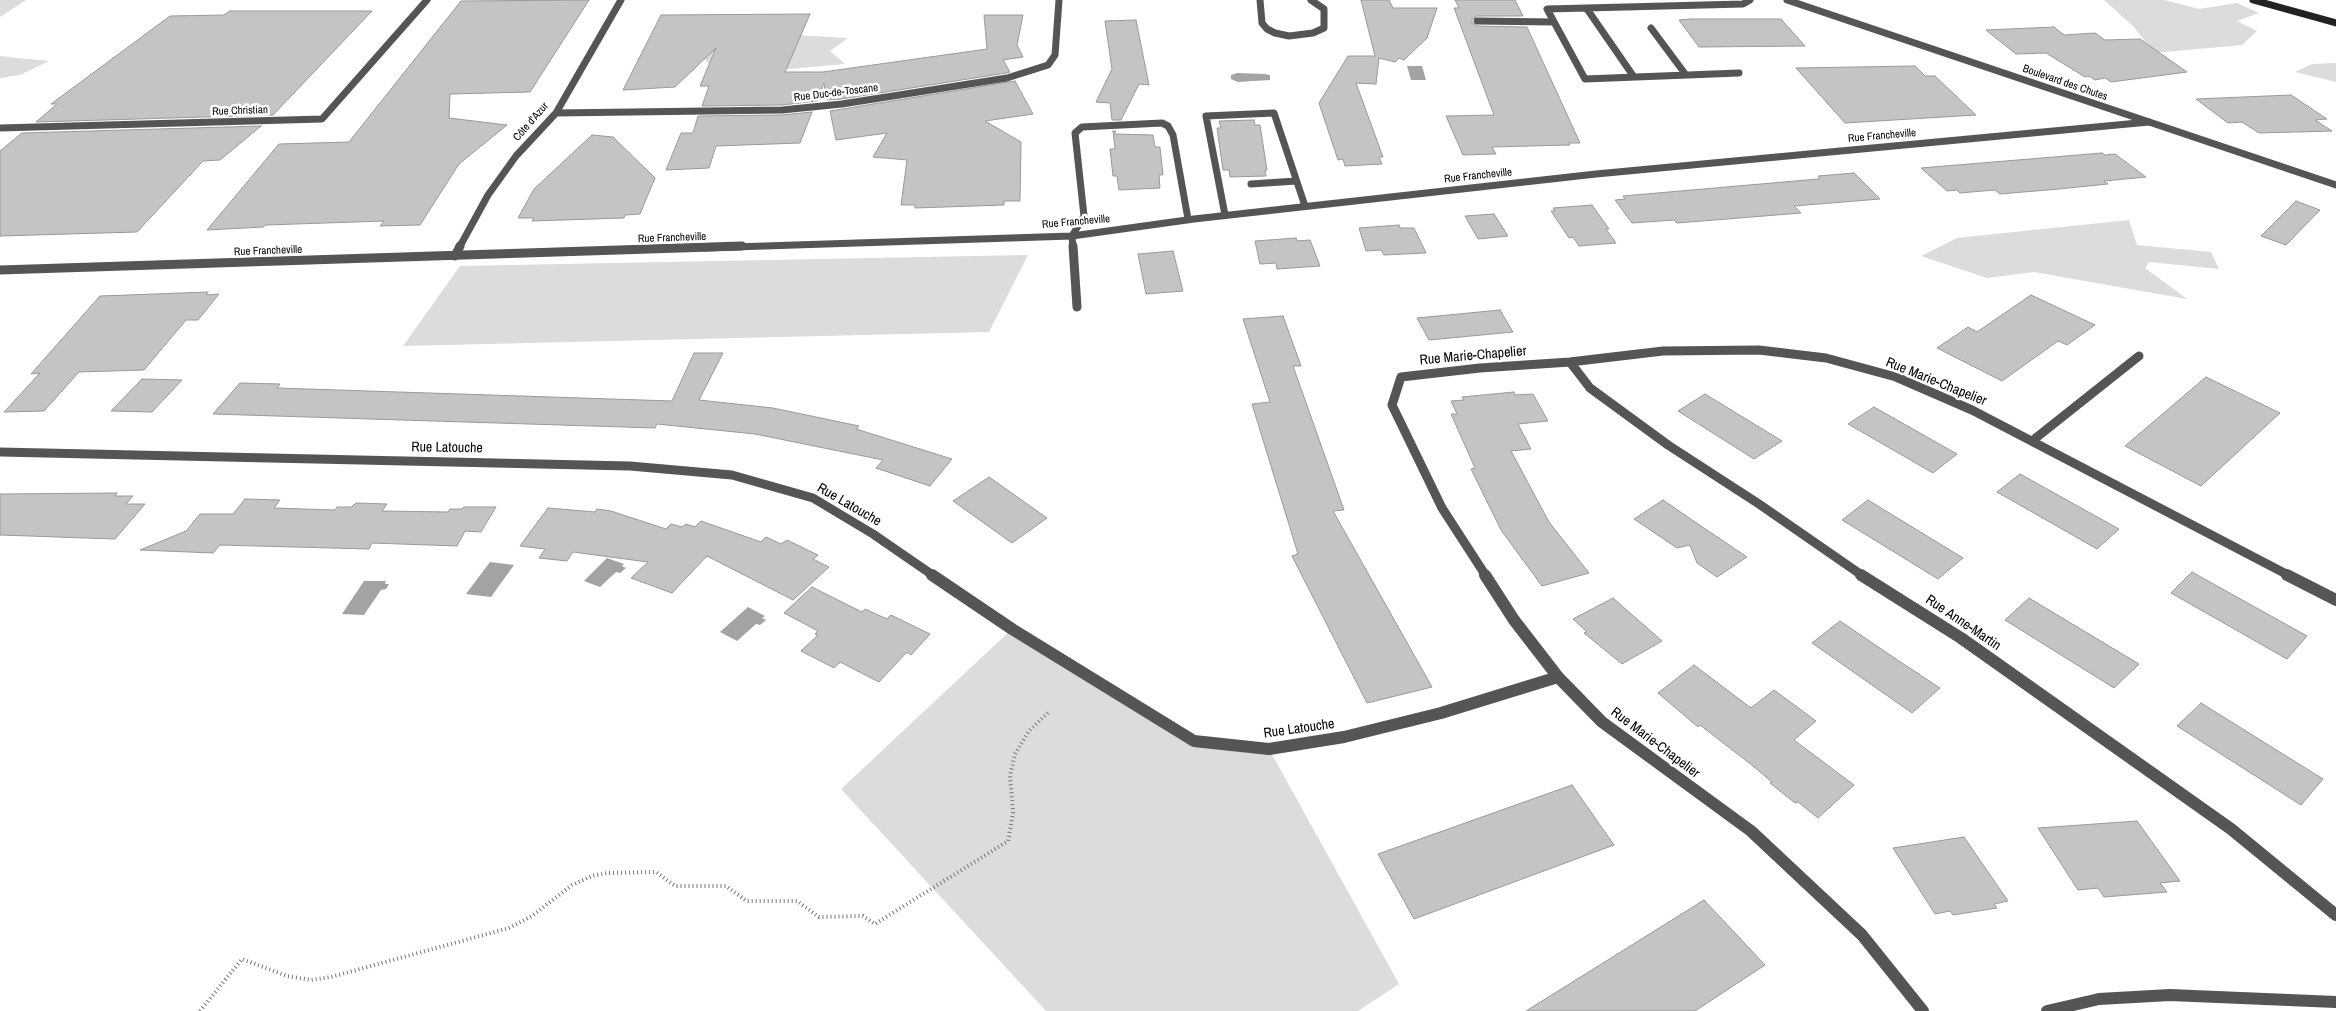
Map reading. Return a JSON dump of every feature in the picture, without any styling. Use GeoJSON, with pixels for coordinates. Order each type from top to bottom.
{"type":"FeatureCollection","features":[{"type":"Feature","properties":{"kind":"main road"},"geometry":{"type":"LineString","coordinates":[[2254,0],[2336,23]]}},
{"type":"Feature","properties":{"kind":"street","name":"Rue Christian"},"geometry":{"type":"LineString","coordinates":[[0,128],[322,119],[427,0]]}},
{"type":"Feature","properties":{"kind":"street","name":"Côte d'Azur"},"geometry":{"type":"LineString","coordinates":[[455,256],[488,195],[516,156],[556,113],[621,0]]}},
{"type":"Feature","properties":{"kind":"street","name":"Rue Duc-de-Toscane"},"geometry":{"type":"LineString","coordinates":[[556,113],[782,110],[842,104],[1007,78],[1033,72],[1052,60],[1055,55],[1059,0]]}},
{"type":"Feature","properties":{"kind":"street"},"geometry":{"type":"LineString","coordinates":[[1260,0],[1260,17],[1266,28],[1275,33],[1289,36],[1313,33],[1324,28],[1324,9],[1311,0]]}},
{"type":"Feature","properties":{"kind":"street"},"geometry":{"type":"LineString","coordinates":[[1739,74],[1585,79],[1547,9],[1743,4],[1750,0]]}},
{"type":"Feature","properties":{"kind":"street","name":"Boulevard des Chutes"},"geometry":{"type":"LineString","coordinates":[[1787,0],[2336,185]]}},
{"type":"Feature","properties":{"kind":"street"},"geometry":{"type":"LineString","coordinates":[[1588,9],[1634,77]]}},
{"type":"Feature","properties":{"kind":"street"},"geometry":{"type":"LineString","coordinates":[[1478,22],[1554,22]]}},
{"type":"Feature","properties":{"kind":"street"},"geometry":{"type":"LineString","coordinates":[[1652,28],[1686,76]]}},
{"type":"Feature","properties":{"kind":"street"},"geometry":{"type":"LineString","coordinates":[[1225,215],[1206,116],[1274,113],[1305,206]]}},
{"type":"Feature","properties":{"kind":"street","name":"Rue Francheville"},"geometry":{"type":"LineString","coordinates":[[0,270],[1072,236],[1225,215],[1616,172],[2150,122]]}},
{"type":"Feature","properties":{"kind":"street"},"geometry":{"type":"LineString","coordinates":[[1077,307],[1072,236],[1084,216],[1075,133],[1082,127],[1162,123],[1168,126],[1174,135],[1188,220]]}},
{"type":"Feature","properties":{"kind":"street"},"geometry":{"type":"LineString","coordinates":[[1251,184],[1296,181]]}},
{"type":"Feature","properties":{"kind":"street","name":"Rue Marie-Chapelier"},"geometry":{"type":"LineString","coordinates":[[1923,1011],[1862,935],[1751,831],[1602,722],[1558,676],[1514,620],[1442,508],[1392,405],[1401,377],[1480,368],[1570,362],[1663,351],[1759,350],[1826,358],[1896,377],[1972,410],[2336,600]]}},
{"type":"Feature","properties":{"kind":"street"},"geometry":{"type":"LineString","coordinates":[[2032,441],[2139,356]]}},
{"type":"Feature","properties":{"kind":"street","name":"Rue Anne-Martin"},"geometry":{"type":"LineString","coordinates":[[1570,362],[1590,388],[1660,439],[1759,504],[1846,565],[1961,638],[2231,829],[2336,915]]}},
{"type":"Feature","properties":{"kind":"street","name":"Rue Latouche"},"geometry":{"type":"LineString","coordinates":[[0,452],[630,466],[732,475],[813,498],[873,534],[1021,634],[1194,741],[1269,750],[1344,737],[1441,713],[1558,676]]}},
{"type":"Feature","properties":{"kind":"street"},"geometry":{"type":"LineString","coordinates":[[2047,1011],[2099,999],[2170,995],[2336,1002]]}},
{"type":"Feature","properties":{"kind":"path"},"geometry":{"type":"LineString","coordinates":[[200,1011],[242,959],[287,976],[302,979],[321,979],[415,955],[516,925],[532,916],[572,885],[592,876],[606,873],[656,872],[675,886],[726,886],[747,901],[797,901],[819,917],[863,916],[875,924],[1008,841],[1012,813],[1010,776],[1015,754],[1028,731],[1048,713]]}},
{"type":"Feature","properties":{"kind":"shaded area"},"geometry":{"type":"Polygon","coordinates":[[[0,0],[26,0],[0,17],[0,0]]]}},
{"type":"Feature","properties":{"kind":"shaded area"},"geometry":{"type":"Polygon","coordinates":[[[2104,0],[2164,0],[2199,9],[2237,3],[2259,13],[2237,21],[2257,31],[2242,45],[2154,53],[2134,27],[2104,0]]]}},
{"type":"Feature","properties":{"kind":"shaded area"},"geometry":{"type":"Polygon","coordinates":[[[775,34],[848,38],[830,51],[845,64],[779,70],[715,69],[701,56],[710,46],[775,34]]]}},
{"type":"Feature","properties":{"kind":"shaded area"},"geometry":{"type":"Polygon","coordinates":[[[0,56],[49,61],[20,75],[0,78],[0,56]]]}},
{"type":"Feature","properties":{"kind":"shaded area"},"geometry":{"type":"Polygon","coordinates":[[[2336,63],[2336,82],[2295,72],[2312,64],[2336,63]]]}},
{"type":"Feature","properties":{"kind":"shaded area"},"geometry":{"type":"Polygon","coordinates":[[[1407,66],[1422,66],[1426,80],[1411,80],[1407,66]]]}},
{"type":"Feature","properties":{"kind":"shaded area"},"geometry":{"type":"Polygon","coordinates":[[[1237,73],[1270,75],[1270,80],[1238,82],[1231,79],[1231,75],[1237,73]]]}},
{"type":"Feature","properties":{"kind":"shaded area"},"geometry":{"type":"Polygon","coordinates":[[[2129,220],[2137,245],[2211,252],[2219,269],[2149,262],[2145,268],[2187,299],[2034,272],[1987,278],[1921,256],[1957,238],[2129,220]]]}},
{"type":"Feature","properties":{"kind":"shaded area"},"geometry":{"type":"Polygon","coordinates":[[[1028,255],[989,332],[403,346],[460,266],[1028,255]]]}},
{"type":"Feature","properties":{"kind":"shaded area"},"geometry":{"type":"Polygon","coordinates":[[[607,558],[624,564],[622,566],[626,568],[620,573],[616,572],[600,587],[584,581],[607,558]]]}},
{"type":"Feature","properties":{"kind":"shaded area"},"geometry":{"type":"Polygon","coordinates":[[[490,562],[514,565],[491,597],[466,594],[490,562]]]}},
{"type":"Feature","properties":{"kind":"shaded area"},"geometry":{"type":"Polygon","coordinates":[[[364,581],[386,581],[385,584],[389,584],[386,589],[381,590],[364,615],[342,614],[364,581]]]}},
{"type":"Feature","properties":{"kind":"shaded area"},"geometry":{"type":"Polygon","coordinates":[[[748,607],[765,616],[762,618],[766,620],[760,625],[756,624],[737,641],[720,632],[748,607]]]}},
{"type":"Feature","properties":{"kind":"shaded area"},"geometry":{"type":"Polygon","coordinates":[[[1012,629],[1194,741],[1269,749],[1399,984],[1358,1011],[1046,1011],[841,789],[1012,629]]]}},
{"type":"Feature","properties":{"kind":"building"},"geometry":{"type":"Polygon","coordinates":[[[589,0],[530,92],[450,94],[449,118],[507,125],[459,164],[420,225],[380,226],[384,221],[266,225],[263,227],[207,230],[279,144],[349,142],[461,1],[589,0]]]}},
{"type":"Feature","properties":{"kind":"building"},"geometry":{"type":"Polygon","coordinates":[[[1361,0],[1389,0],[1393,8],[1437,8],[1427,38],[1404,60],[1399,58],[1395,62],[1379,58],[1376,84],[1356,83],[1383,157],[1379,157],[1382,164],[1345,166],[1343,159],[1338,160],[1319,103],[1348,56],[1375,56],[1361,0]]]}},
{"type":"Feature","properties":{"kind":"building"},"geometry":{"type":"Polygon","coordinates":[[[1455,0],[1515,0],[1523,16],[1477,16],[1472,19],[1472,23],[1477,26],[1527,27],[1580,143],[1569,143],[1570,145],[1492,147],[1496,154],[1463,155],[1446,116],[1494,115],[1454,8],[1459,8],[1455,0]]]}},
{"type":"Feature","properties":{"kind":"building"},"geometry":{"type":"Polygon","coordinates":[[[230,11],[372,11],[273,115],[36,122],[57,104],[51,104],[170,16],[224,15],[230,11]]]}},
{"type":"Feature","properties":{"kind":"building"},"geometry":{"type":"Polygon","coordinates":[[[810,14],[785,72],[823,72],[987,49],[984,15],[1023,15],[1017,45],[1023,57],[1003,60],[1010,72],[1006,73],[841,99],[827,100],[824,83],[817,101],[782,105],[702,106],[709,86],[700,86],[716,48],[675,87],[623,90],[661,15],[810,14]]]}},
{"type":"Feature","properties":{"kind":"building"},"geometry":{"type":"Polygon","coordinates":[[[1781,19],[1805,46],[1699,47],[1679,20],[1781,19]]]}},
{"type":"Feature","properties":{"kind":"building"},"geometry":{"type":"Polygon","coordinates":[[[1136,20],[1149,85],[1139,84],[1121,120],[1112,120],[1110,103],[1096,102],[1112,69],[1105,21],[1136,20]]]}},
{"type":"Feature","properties":{"kind":"building"},"geometry":{"type":"Polygon","coordinates":[[[2054,27],[2064,35],[2095,33],[2105,40],[2140,39],[2187,72],[2111,82],[2105,78],[2095,80],[2089,76],[2085,77],[2046,53],[2016,54],[1986,30],[2054,27]]]}},
{"type":"Feature","properties":{"kind":"building"},"geometry":{"type":"Polygon","coordinates":[[[1915,66],[1925,76],[1935,76],[1976,115],[1845,123],[1796,68],[1915,66]]]}},
{"type":"Feature","properties":{"kind":"building"},"geometry":{"type":"Polygon","coordinates":[[[1015,81],[1033,114],[985,121],[1021,142],[1020,201],[1004,201],[1004,205],[915,208],[915,205],[901,205],[907,160],[873,157],[887,133],[836,140],[830,111],[1015,81]]]}},
{"type":"Feature","properties":{"kind":"building"},"geometry":{"type":"Polygon","coordinates":[[[2291,95],[2327,119],[2315,120],[2332,131],[2259,133],[2242,122],[2228,123],[2196,99],[2291,95]]]}},
{"type":"Feature","properties":{"kind":"building"},"geometry":{"type":"Polygon","coordinates":[[[812,112],[800,143],[716,146],[709,168],[666,170],[681,133],[693,133],[698,116],[782,115],[812,112]]]}},
{"type":"Feature","properties":{"kind":"building"},"geometry":{"type":"Polygon","coordinates":[[[1254,120],[1255,125],[1260,125],[1267,170],[1265,170],[1266,176],[1230,177],[1229,170],[1223,170],[1217,128],[1221,128],[1219,121],[1254,120]]]}},
{"type":"Feature","properties":{"kind":"building"},"geometry":{"type":"Polygon","coordinates":[[[261,126],[220,160],[203,161],[137,232],[0,236],[0,151],[22,133],[261,126]]]}},
{"type":"Feature","properties":{"kind":"building"},"geometry":{"type":"Polygon","coordinates":[[[1113,131],[1116,131],[1114,134],[1153,135],[1155,147],[1160,147],[1163,175],[1159,175],[1160,188],[1119,190],[1117,176],[1113,176],[1110,149],[1115,149],[1113,131]]]}},
{"type":"Feature","properties":{"kind":"building"},"geometry":{"type":"Polygon","coordinates":[[[592,135],[613,137],[655,178],[640,214],[625,215],[624,218],[532,221],[534,218],[518,218],[534,189],[592,135]]]}},
{"type":"Feature","properties":{"kind":"building"},"geometry":{"type":"Polygon","coordinates":[[[2102,153],[2105,155],[2115,154],[2146,177],[2104,181],[2108,184],[2059,189],[2000,194],[1995,190],[1960,193],[1957,190],[1947,191],[1921,168],[2102,153]]]}},
{"type":"Feature","properties":{"kind":"building"},"geometry":{"type":"Polygon","coordinates":[[[1854,173],[1880,199],[1794,206],[1801,213],[1677,223],[1674,220],[1632,223],[1615,200],[1625,199],[1623,196],[1820,179],[1818,176],[1854,173]]]}},
{"type":"Feature","properties":{"kind":"building"},"geometry":{"type":"Polygon","coordinates":[[[2296,201],[2320,210],[2286,245],[2261,236],[2296,201]]]}},
{"type":"Feature","properties":{"kind":"building"},"geometry":{"type":"Polygon","coordinates":[[[1592,205],[1609,229],[1606,229],[1616,243],[1579,246],[1573,237],[1569,238],[1551,211],[1555,211],[1553,208],[1592,205]]]}},
{"type":"Feature","properties":{"kind":"building"},"geometry":{"type":"Polygon","coordinates":[[[1494,214],[1508,236],[1478,239],[1465,216],[1494,214]]]}},
{"type":"Feature","properties":{"kind":"building"},"geometry":{"type":"Polygon","coordinates":[[[1399,225],[1400,228],[1414,228],[1426,253],[1384,255],[1381,250],[1366,251],[1359,228],[1399,225]]]}},
{"type":"Feature","properties":{"kind":"building"},"geometry":{"type":"Polygon","coordinates":[[[1296,238],[1297,241],[1310,240],[1320,266],[1277,269],[1276,263],[1260,264],[1255,241],[1296,238]]]}},
{"type":"Feature","properties":{"kind":"building"},"geometry":{"type":"Polygon","coordinates":[[[1173,251],[1183,291],[1146,294],[1138,254],[1173,251]]]}},
{"type":"Feature","properties":{"kind":"building"},"geometry":{"type":"Polygon","coordinates":[[[208,292],[206,295],[219,294],[198,320],[186,320],[144,370],[79,372],[44,411],[4,412],[40,373],[31,374],[100,296],[208,292]]]}},
{"type":"Feature","properties":{"kind":"building"},"geometry":{"type":"Polygon","coordinates":[[[2031,295],[2095,325],[2067,345],[2058,341],[2002,381],[1937,348],[1968,327],[1977,332],[2031,295]]]}},
{"type":"Feature","properties":{"kind":"building"},"geometry":{"type":"Polygon","coordinates":[[[1500,310],[1513,332],[1429,340],[1417,318],[1500,310]]]}},
{"type":"Feature","properties":{"kind":"building"},"geometry":{"type":"Polygon","coordinates":[[[1283,316],[1301,366],[1293,366],[1344,510],[1333,511],[1432,687],[1367,703],[1292,556],[1298,554],[1252,404],[1270,402],[1243,319],[1283,316]]]}},
{"type":"Feature","properties":{"kind":"building"},"geometry":{"type":"Polygon","coordinates":[[[694,353],[723,353],[699,400],[773,408],[859,426],[856,429],[952,459],[930,486],[876,468],[883,460],[755,434],[657,424],[655,428],[213,414],[240,383],[280,384],[277,388],[672,401],[694,353]]]}},
{"type":"Feature","properties":{"kind":"building"},"geometry":{"type":"Polygon","coordinates":[[[2206,377],[2280,413],[2201,486],[2125,446],[2206,377]]]}},
{"type":"Feature","properties":{"kind":"building"},"geometry":{"type":"Polygon","coordinates":[[[142,379],[182,380],[152,412],[111,411],[142,379]]]}},
{"type":"Feature","properties":{"kind":"building"},"geometry":{"type":"Polygon","coordinates":[[[1514,392],[1515,395],[1533,394],[1548,421],[1518,424],[1531,449],[1511,451],[1549,522],[1589,573],[1542,586],[1501,530],[1471,469],[1475,468],[1451,414],[1457,414],[1451,401],[1464,400],[1462,397],[1514,392]]]}},
{"type":"Feature","properties":{"kind":"building"},"geometry":{"type":"Polygon","coordinates":[[[1705,394],[1782,441],[1754,459],[1678,411],[1705,394]]]}},
{"type":"Feature","properties":{"kind":"building"},"geometry":{"type":"Polygon","coordinates":[[[1874,407],[1957,454],[1933,473],[1848,424],[1874,407]]]}},
{"type":"Feature","properties":{"kind":"building"},"geometry":{"type":"Polygon","coordinates":[[[2020,474],[2119,529],[2097,549],[1997,492],[2020,474]]]}},
{"type":"Feature","properties":{"kind":"building"},"geometry":{"type":"Polygon","coordinates":[[[989,477],[1047,518],[1012,543],[953,501],[989,477]]]}},
{"type":"Feature","properties":{"kind":"building"},"geometry":{"type":"Polygon","coordinates":[[[117,493],[115,496],[133,496],[126,504],[145,504],[115,539],[0,535],[0,494],[117,493]]]}},
{"type":"Feature","properties":{"kind":"building"},"geometry":{"type":"Polygon","coordinates":[[[245,499],[280,500],[274,508],[335,510],[337,507],[352,507],[356,503],[387,504],[382,511],[448,512],[450,509],[462,509],[464,507],[496,507],[481,532],[465,531],[457,546],[372,543],[369,549],[220,545],[213,553],[140,550],[186,531],[200,514],[233,514],[245,499]]]}},
{"type":"Feature","properties":{"kind":"building"},"geometry":{"type":"Polygon","coordinates":[[[1663,500],[1747,557],[1717,577],[1697,563],[1690,545],[1677,548],[1634,519],[1663,500]]]}},
{"type":"Feature","properties":{"kind":"building"},"geometry":{"type":"Polygon","coordinates":[[[1868,500],[1963,558],[1938,579],[1842,520],[1868,500]]]}},
{"type":"Feature","properties":{"kind":"building"},"geometry":{"type":"Polygon","coordinates":[[[548,508],[595,512],[597,509],[611,511],[666,529],[671,524],[682,527],[686,524],[695,527],[701,521],[761,542],[766,537],[781,544],[787,540],[818,555],[813,559],[829,567],[793,600],[707,556],[672,593],[631,578],[648,562],[573,552],[567,561],[539,558],[545,549],[520,546],[548,508]]]}},
{"type":"Feature","properties":{"kind":"building"},"geometry":{"type":"Polygon","coordinates":[[[2192,572],[2307,636],[2287,659],[2171,593],[2192,572]]]}},
{"type":"Feature","properties":{"kind":"building"},"geometry":{"type":"Polygon","coordinates":[[[812,587],[862,612],[865,609],[887,619],[891,615],[930,634],[911,655],[907,652],[879,682],[840,662],[834,668],[801,651],[818,635],[815,634],[818,631],[784,613],[812,587]]]}},
{"type":"Feature","properties":{"kind":"building"},"geometry":{"type":"Polygon","coordinates":[[[1613,598],[1662,641],[1622,664],[1584,633],[1587,632],[1573,619],[1613,598]]]}},
{"type":"Feature","properties":{"kind":"building"},"geometry":{"type":"Polygon","coordinates":[[[2029,598],[2139,664],[2114,688],[2005,620],[2029,598]]]}},
{"type":"Feature","properties":{"kind":"building"},"geometry":{"type":"Polygon","coordinates":[[[1840,621],[1940,688],[1912,713],[1812,643],[1840,621]]]}},
{"type":"Feature","properties":{"kind":"building"},"geometry":{"type":"Polygon","coordinates":[[[1694,665],[1751,708],[1774,690],[1816,721],[1794,740],[1854,785],[1818,818],[1798,802],[1795,803],[1770,783],[1772,782],[1753,766],[1700,725],[1698,727],[1658,693],[1694,665]]]}},
{"type":"Feature","properties":{"kind":"building"},"geometry":{"type":"Polygon","coordinates":[[[2201,703],[2323,779],[2301,805],[2177,726],[2201,703]]]}},
{"type":"Feature","properties":{"kind":"building"},"geometry":{"type":"Polygon","coordinates":[[[1572,785],[1614,845],[1414,919],[1378,854],[1572,785]]]}},
{"type":"Feature","properties":{"kind":"building"},"geometry":{"type":"Polygon","coordinates":[[[2137,821],[2180,881],[2160,883],[2167,892],[2104,897],[2098,888],[2078,890],[2038,828],[2137,821]]]}},
{"type":"Feature","properties":{"kind":"building"},"geometry":{"type":"Polygon","coordinates":[[[1964,837],[2008,901],[1994,904],[1997,908],[1953,915],[1950,911],[1935,914],[1893,848],[1964,837]]]}},
{"type":"Feature","properties":{"kind":"building"},"geometry":{"type":"Polygon","coordinates":[[[1704,900],[1765,965],[1695,1011],[1526,1011],[1704,900]]]}}]}
